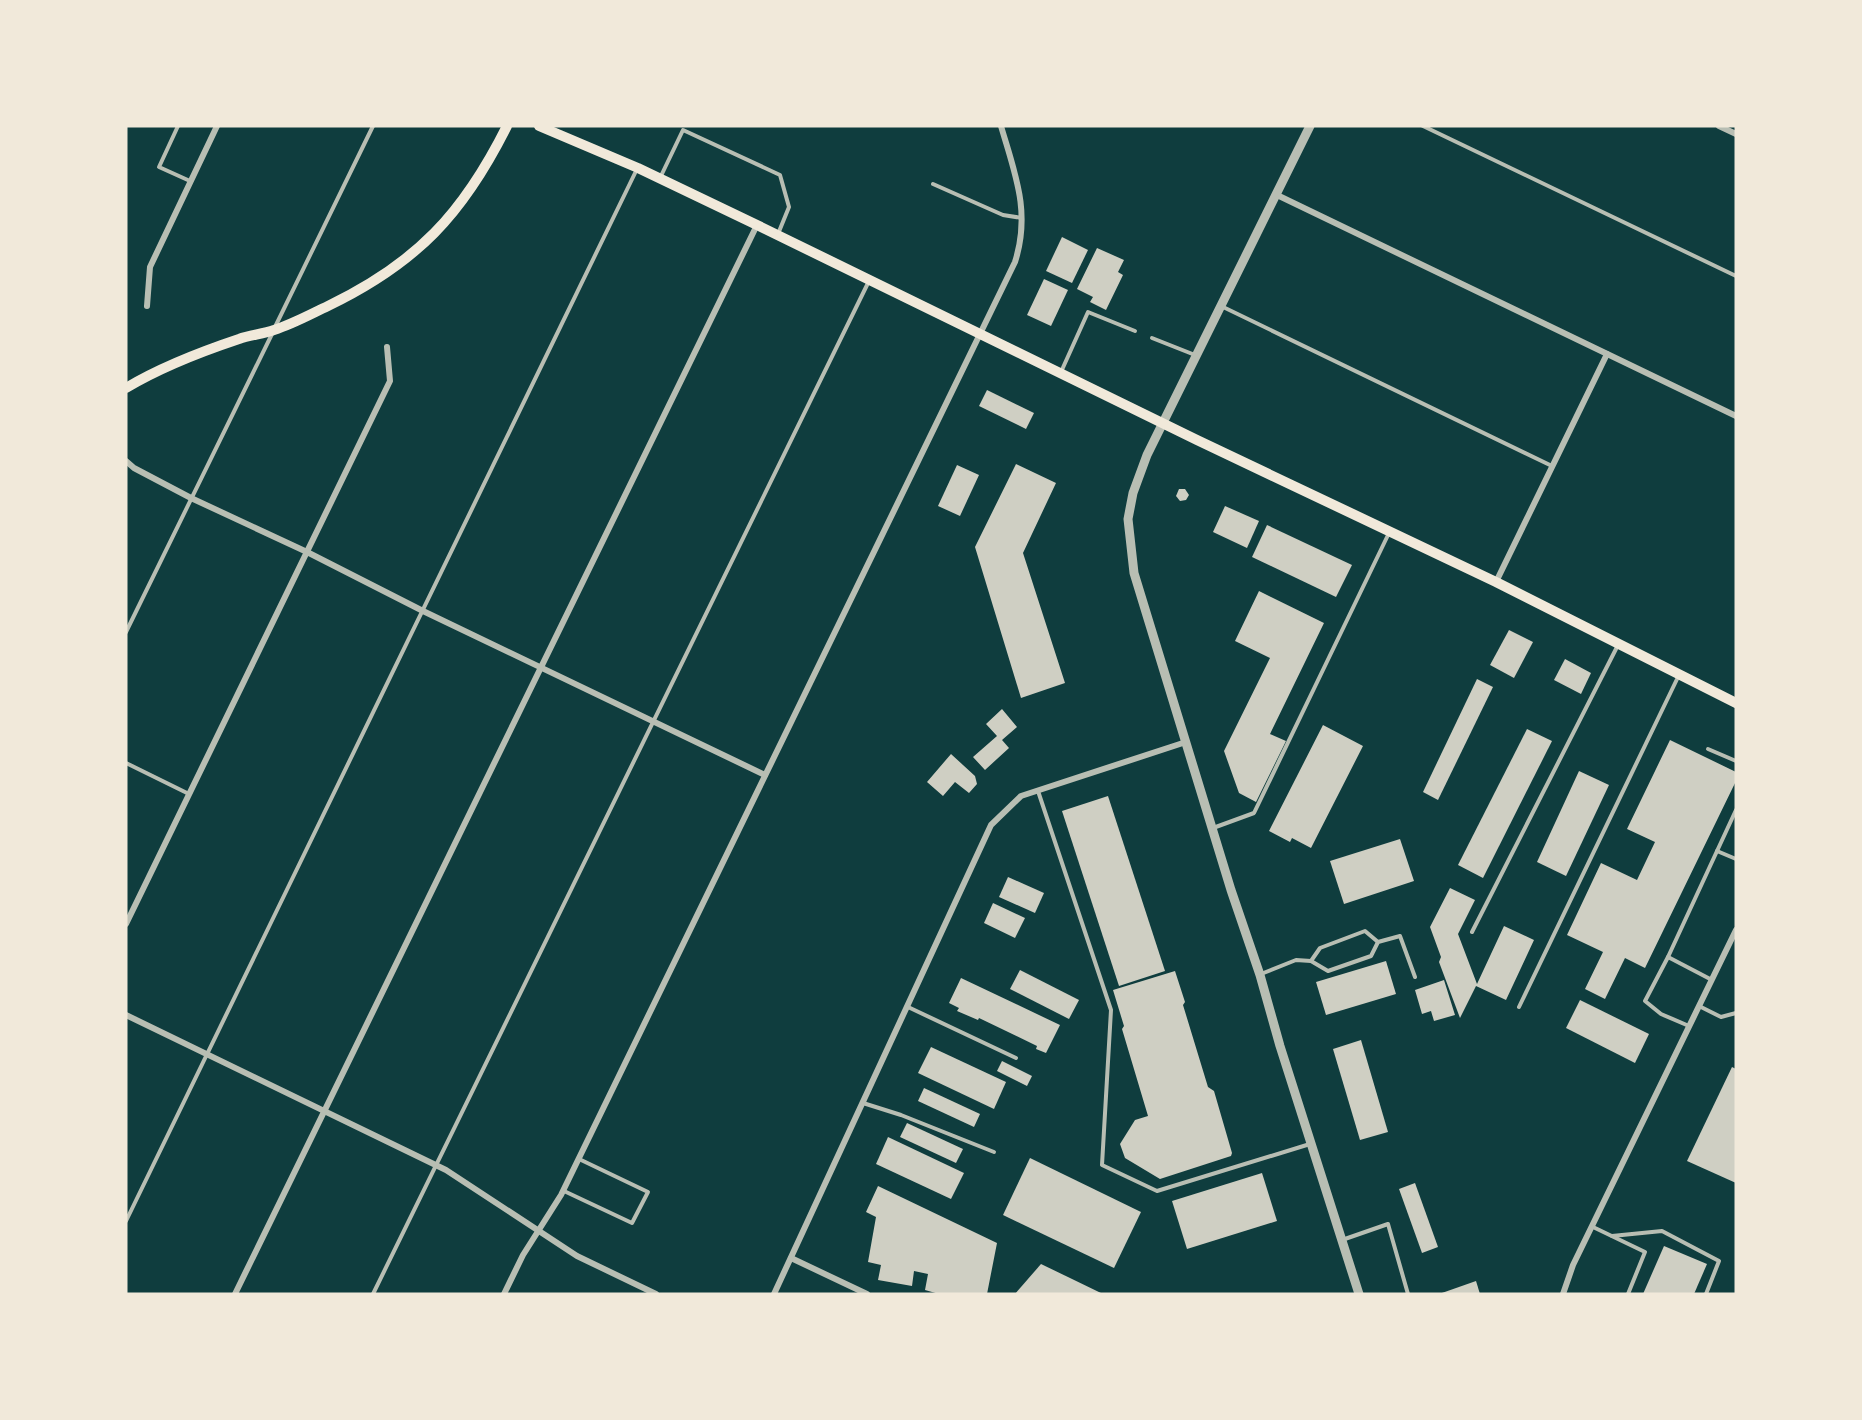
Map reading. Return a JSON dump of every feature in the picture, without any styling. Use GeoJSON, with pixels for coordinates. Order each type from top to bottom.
{"type":"FeatureCollection","features":[{"type":"Feature","properties":{"kind":"main road"},"geometry":{"type":"LineString","coordinates":[[126,388],[170,366],[240,339],[274,330],[356,292],[404,261],[440,229],[468,195],[507,126]]}},
{"type":"Feature","properties":{"kind":"main road"},"geometry":{"type":"LineString","coordinates":[[539,126],[660,178],[870,279],[1163,423],[1496,582],[1736,703]]}},
{"type":"Feature","properties":{"kind":"street"},"geometry":{"type":"LineString","coordinates":[[147,306],[150,267],[217,126]]}},
{"type":"Feature","properties":{"kind":"street"},"geometry":{"type":"LineString","coordinates":[[504,1294],[523,1255],[563,1190],[579,1158],[1015,262],[1023,219],[1021,194],[1001,126]]}},
{"type":"Feature","properties":{"kind":"street"},"geometry":{"type":"LineString","coordinates":[[1310,126],[1143,462],[1128,519],[1134,573],[1212,828],[1260,975],[1310,1144],[1359,1294]]}},
{"type":"Feature","properties":{"kind":"street"},"geometry":{"type":"LineString","coordinates":[[1719,126],[1736,134]]}},
{"type":"Feature","properties":{"kind":"street"},"geometry":{"type":"LineString","coordinates":[[1276,195],[1736,416]]}},
{"type":"Feature","properties":{"kind":"street"},"geometry":{"type":"LineString","coordinates":[[235,1294],[757,225]]}},
{"type":"Feature","properties":{"kind":"street"},"geometry":{"type":"LineString","coordinates":[[126,924],[390,381],[387,347]]}},
{"type":"Feature","properties":{"kind":"street"},"geometry":{"type":"LineString","coordinates":[[1496,582],[1607,354]]}},
{"type":"Feature","properties":{"kind":"street"},"geometry":{"type":"LineString","coordinates":[[126,460],[134,468],[191,498],[765,775]]}},
{"type":"Feature","properties":{"kind":"street"},"geometry":{"type":"LineString","coordinates":[[774,1294],[991,825],[1021,796],[1186,742]]}},
{"type":"Feature","properties":{"kind":"street"},"geometry":{"type":"LineString","coordinates":[[1563,1294],[1573,1265],[1736,930]]}},
{"type":"Feature","properties":{"kind":"street"},"geometry":{"type":"LineString","coordinates":[[126,1015],[437,1165],[577,1256],[656,1294]]}},
{"type":"Feature","properties":{"kind":"street"},"geometry":{"type":"LineString","coordinates":[[790,1258],[867,1294]]}},
{"type":"Feature","properties":{"kind":"lane"},"geometry":{"type":"LineString","coordinates":[[178,126],[159,167],[190,181]]}},
{"type":"Feature","properties":{"kind":"lane"},"geometry":{"type":"LineString","coordinates":[[126,632],[373,126]]}},
{"type":"Feature","properties":{"kind":"lane"},"geometry":{"type":"LineString","coordinates":[[1423,126],[1736,276]]}},
{"type":"Feature","properties":{"kind":"lane"},"geometry":{"type":"LineString","coordinates":[[660,178],[682,128],[780,175],[789,207],[778,235]]}},
{"type":"Feature","properties":{"kind":"lane"},"geometry":{"type":"LineString","coordinates":[[126,1221],[638,168]]}},
{"type":"Feature","properties":{"kind":"lane"},"geometry":{"type":"LineString","coordinates":[[933,184],[1003,214],[1023,219]]}},
{"type":"Feature","properties":{"kind":"lane"},"geometry":{"type":"LineString","coordinates":[[373,1294],[870,279]]}},
{"type":"Feature","properties":{"kind":"lane"},"geometry":{"type":"LineString","coordinates":[[1221,306],[1553,466]]}},
{"type":"Feature","properties":{"kind":"lane"},"geometry":{"type":"LineString","coordinates":[[1061,373],[1088,312],[1135,331]]}},
{"type":"Feature","properties":{"kind":"lane"},"geometry":{"type":"LineString","coordinates":[[1152,338],[1196,356]]}},
{"type":"Feature","properties":{"kind":"lane"},"geometry":{"type":"LineString","coordinates":[[1212,828],[1254,813],[1390,532]]}},
{"type":"Feature","properties":{"kind":"lane"},"geometry":{"type":"LineString","coordinates":[[1472,932],[1619,644]]}},
{"type":"Feature","properties":{"kind":"lane"},"geometry":{"type":"LineString","coordinates":[[1519,1007],[1680,675]]}},
{"type":"Feature","properties":{"kind":"lane"},"geometry":{"type":"LineString","coordinates":[[1708,749],[1736,761]]}},
{"type":"Feature","properties":{"kind":"lane"},"geometry":{"type":"LineString","coordinates":[[126,763],[189,794]]}},
{"type":"Feature","properties":{"kind":"lane"},"geometry":{"type":"LineString","coordinates":[[1038,791],[1111,1010],[1102,1165],[1157,1191],[1310,1144]]}},
{"type":"Feature","properties":{"kind":"lane"},"geometry":{"type":"LineString","coordinates":[[1689,1026],[1661,1014],[1645,1000],[1668,957],[1736,810]]}},
{"type":"Feature","properties":{"kind":"lane"},"geometry":{"type":"LineString","coordinates":[[1717,850],[1736,859]]}},
{"type":"Feature","properties":{"kind":"lane"},"geometry":{"type":"LineString","coordinates":[[1311,961],[1320,948],[1365,932],[1378,942]]}},
{"type":"Feature","properties":{"kind":"lane"},"geometry":{"type":"LineString","coordinates":[[1260,975],[1296,960],[1311,961],[1328,971],[1371,956],[1378,942],[1400,936],[1415,977]]}},
{"type":"Feature","properties":{"kind":"lane"},"geometry":{"type":"LineString","coordinates":[[1668,957],[1712,980]]}},
{"type":"Feature","properties":{"kind":"lane"},"geometry":{"type":"LineString","coordinates":[[1699,1006],[1721,1017],[1736,1013]]}},
{"type":"Feature","properties":{"kind":"lane"},"geometry":{"type":"LineString","coordinates":[[907,1007],[1016,1058]]}},
{"type":"Feature","properties":{"kind":"lane"},"geometry":{"type":"LineString","coordinates":[[862,1103],[901,1115],[994,1152]]}},
{"type":"Feature","properties":{"kind":"lane"},"geometry":{"type":"LineString","coordinates":[[563,1190],[632,1223],[648,1192],[579,1158]]}},
{"type":"Feature","properties":{"kind":"lane"},"geometry":{"type":"LineString","coordinates":[[1342,1240],[1388,1224],[1408,1294]]}},
{"type":"Feature","properties":{"kind":"lane"},"geometry":{"type":"LineString","coordinates":[[1592,1226],[1645,1252],[1628,1294]]}},
{"type":"Feature","properties":{"kind":"lane"},"geometry":{"type":"LineString","coordinates":[[1611,1236],[1662,1231],[1719,1261],[1706,1294]]}},
{"type":"Feature","properties":{"kind":"building"},"geometry":{"type":"Polygon","coordinates":[[[1062,237],[1088,250],[1072,283],[1046,271],[1062,237]]]}},
{"type":"Feature","properties":{"kind":"building"},"geometry":{"type":"Polygon","coordinates":[[[1097,248],[1124,260],[1118,272],[1123,275],[1106,310],[1090,302],[1093,297],[1077,289],[1097,248]]]}},
{"type":"Feature","properties":{"kind":"building"},"geometry":{"type":"Polygon","coordinates":[[[1044,279],[1068,290],[1051,326],[1027,315],[1044,279]]]}},
{"type":"Feature","properties":{"kind":"building"},"geometry":{"type":"Polygon","coordinates":[[[987,390],[1034,413],[1026,429],[979,406],[987,390]]]}},
{"type":"Feature","properties":{"kind":"building"},"geometry":{"type":"Polygon","coordinates":[[[1016,464],[1056,483],[1023,553],[1065,683],[1021,698],[975,547],[1016,464]]]}},
{"type":"Feature","properties":{"kind":"building"},"geometry":{"type":"Polygon","coordinates":[[[957,465],[979,475],[960,516],[938,506],[957,465]]]}},
{"type":"Feature","properties":{"kind":"building"},"geometry":{"type":"Polygon","coordinates":[[[1179,489],[1185,489],[1189,495],[1186,500],[1180,501],[1176,496],[1179,489]]]}},
{"type":"Feature","properties":{"kind":"building"},"geometry":{"type":"Polygon","coordinates":[[[1225,506],[1259,521],[1247,548],[1213,532],[1225,506]]]}},
{"type":"Feature","properties":{"kind":"building"},"geometry":{"type":"Polygon","coordinates":[[[1267,525],[1352,565],[1336,597],[1252,557],[1267,525]]]}},
{"type":"Feature","properties":{"kind":"building"},"geometry":{"type":"Polygon","coordinates":[[[1259,591],[1324,623],[1270,734],[1286,741],[1256,802],[1239,793],[1224,751],[1270,658],[1235,641],[1259,591]]]}},
{"type":"Feature","properties":{"kind":"building"},"geometry":{"type":"Polygon","coordinates":[[[1509,630],[1533,642],[1514,678],[1490,665],[1509,630]]]}},
{"type":"Feature","properties":{"kind":"building"},"geometry":{"type":"Polygon","coordinates":[[[1565,659],[1591,673],[1581,694],[1554,680],[1565,659]]]}},
{"type":"Feature","properties":{"kind":"building"},"geometry":{"type":"Polygon","coordinates":[[[1477,679],[1493,687],[1438,800],[1423,792],[1477,679]]]}},
{"type":"Feature","properties":{"kind":"building"},"geometry":{"type":"Polygon","coordinates":[[[1002,709],[1017,727],[1002,740],[1009,748],[985,770],[973,757],[997,736],[986,724],[1002,709]]]}},
{"type":"Feature","properties":{"kind":"building"},"geometry":{"type":"Polygon","coordinates":[[[1323,725],[1363,746],[1311,848],[1292,838],[1290,842],[1269,831],[1323,725]]]}},
{"type":"Feature","properties":{"kind":"building"},"geometry":{"type":"Polygon","coordinates":[[[1527,729],[1552,741],[1483,878],[1458,865],[1527,729]]]}},
{"type":"Feature","properties":{"kind":"building"},"geometry":{"type":"Polygon","coordinates":[[[1670,740],[1736,772],[1736,781],[1645,968],[1625,958],[1605,999],[1585,989],[1603,952],[1567,935],[1601,863],[1637,880],[1655,842],[1627,829],[1670,740]]]}},
{"type":"Feature","properties":{"kind":"building"},"geometry":{"type":"Polygon","coordinates":[[[951,754],[975,776],[977,784],[969,793],[955,782],[943,796],[927,782],[951,754]]]}},
{"type":"Feature","properties":{"kind":"building"},"geometry":{"type":"Polygon","coordinates":[[[1579,771],[1609,785],[1566,876],[1537,862],[1579,771]]]}},
{"type":"Feature","properties":{"kind":"building"},"geometry":{"type":"Polygon","coordinates":[[[1108,796],[1165,971],[1119,986],[1062,811],[1108,796]]]}},
{"type":"Feature","properties":{"kind":"building"},"geometry":{"type":"Polygon","coordinates":[[[1400,839],[1414,881],[1344,904],[1330,861],[1400,839]]]}},
{"type":"Feature","properties":{"kind":"building"},"geometry":{"type":"Polygon","coordinates":[[[1008,877],[1044,893],[1035,913],[999,897],[1008,877]]]}},
{"type":"Feature","properties":{"kind":"building"},"geometry":{"type":"Polygon","coordinates":[[[1450,888],[1475,900],[1458,934],[1477,984],[1504,926],[1534,940],[1506,1000],[1476,986],[1460,1018],[1439,962],[1441,957],[1430,927],[1450,888]]]}},
{"type":"Feature","properties":{"kind":"building"},"geometry":{"type":"Polygon","coordinates":[[[993,903],[1025,918],[1015,938],[984,923],[993,903]]]}},
{"type":"Feature","properties":{"kind":"building"},"geometry":{"type":"Polygon","coordinates":[[[1386,961],[1396,994],[1326,1015],[1316,982],[1386,961]]]}},
{"type":"Feature","properties":{"kind":"building"},"geometry":{"type":"Polygon","coordinates":[[[1020,970],[1079,1000],[1069,1019],[1010,989],[1020,970]]]}},
{"type":"Feature","properties":{"kind":"building"},"geometry":{"type":"Polygon","coordinates":[[[1175,971],[1208,1087],[1214,1091],[1232,1153],[1231,1156],[1160,1179],[1125,1158],[1120,1144],[1135,1120],[1148,1116],[1113,990],[1175,971]]]}},
{"type":"Feature","properties":{"kind":"building"},"geometry":{"type":"Polygon","coordinates":[[[961,978],[1060,1025],[1046,1053],[1036,1049],[1037,1046],[979,1018],[978,1020],[957,1011],[959,1008],[949,1003],[961,978]]]}},
{"type":"Feature","properties":{"kind":"building"},"geometry":{"type":"Polygon","coordinates":[[[1444,980],[1455,1015],[1434,1021],[1431,1011],[1422,1014],[1415,990],[1444,980]]]}},
{"type":"Feature","properties":{"kind":"building"},"geometry":{"type":"Polygon","coordinates":[[[1580,1000],[1649,1034],[1635,1063],[1566,1028],[1580,1000]]]}},
{"type":"Feature","properties":{"kind":"building"},"geometry":{"type":"Polygon","coordinates":[[[1361,1040],[1388,1132],[1360,1140],[1333,1049],[1361,1040]]]}},
{"type":"Feature","properties":{"kind":"building"},"geometry":{"type":"Polygon","coordinates":[[[931,1047],[1006,1082],[994,1109],[918,1073],[931,1047]]]}},
{"type":"Feature","properties":{"kind":"building"},"geometry":{"type":"Polygon","coordinates":[[[1002,1061],[1032,1076],[1027,1086],[997,1071],[1002,1061]]]}},
{"type":"Feature","properties":{"kind":"building"},"geometry":{"type":"Polygon","coordinates":[[[1732,1067],[1736,1069],[1736,1183],[1687,1161],[1732,1067]]]}},
{"type":"Feature","properties":{"kind":"building"},"geometry":{"type":"Polygon","coordinates":[[[924,1088],[980,1114],[974,1127],[918,1101],[924,1088]]]}},
{"type":"Feature","properties":{"kind":"building"},"geometry":{"type":"Polygon","coordinates":[[[907,1123],[963,1149],[956,1163],[900,1137],[907,1123]]]}},
{"type":"Feature","properties":{"kind":"building"},"geometry":{"type":"Polygon","coordinates":[[[888,1137],[964,1173],[951,1199],[876,1164],[888,1137]]]}},
{"type":"Feature","properties":{"kind":"building"},"geometry":{"type":"Polygon","coordinates":[[[1030,1158],[1141,1212],[1114,1268],[1003,1215],[1030,1158]]]}},
{"type":"Feature","properties":{"kind":"building"},"geometry":{"type":"Polygon","coordinates":[[[1262,1173],[1277,1221],[1187,1249],[1172,1201],[1262,1173]]]}},
{"type":"Feature","properties":{"kind":"building"},"geometry":{"type":"Polygon","coordinates":[[[1415,1183],[1438,1247],[1422,1253],[1399,1189],[1415,1183]]]}},
{"type":"Feature","properties":{"kind":"building"},"geometry":{"type":"Polygon","coordinates":[[[878,1186],[997,1243],[987,1294],[939,1294],[925,1290],[928,1274],[914,1271],[912,1286],[878,1280],[881,1265],[868,1262],[876,1217],[866,1212],[878,1186]]]}},
{"type":"Feature","properties":{"kind":"building"},"geometry":{"type":"Polygon","coordinates":[[[1664,1246],[1707,1264],[1694,1294],[1643,1294],[1664,1246]]]}},
{"type":"Feature","properties":{"kind":"building"},"geometry":{"type":"Polygon","coordinates":[[[1041,1264],[1070,1278],[1103,1294],[1015,1294],[1041,1264]]]}},
{"type":"Feature","properties":{"kind":"building"},"geometry":{"type":"Polygon","coordinates":[[[1476,1281],[1480,1294],[1439,1294],[1476,1281]]]}}]}
